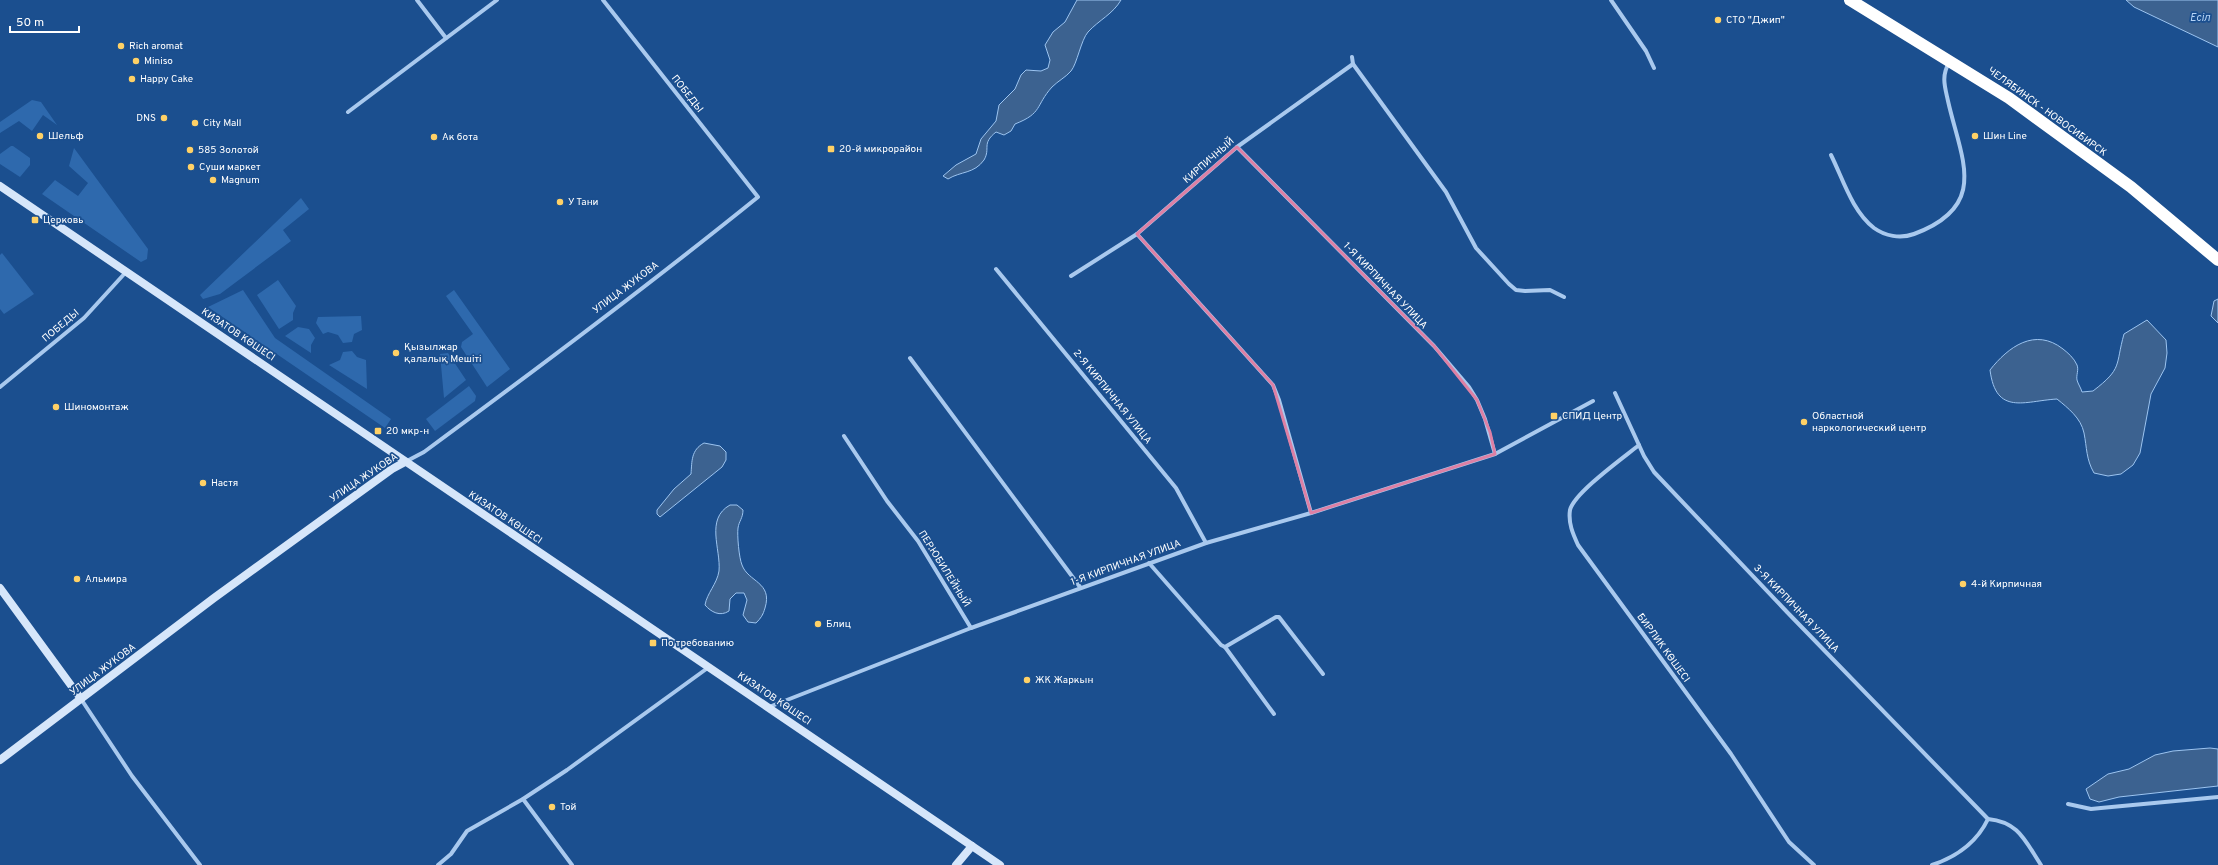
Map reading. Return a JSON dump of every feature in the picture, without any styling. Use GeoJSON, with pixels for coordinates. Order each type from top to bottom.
{"type":"FeatureCollection","features":[{"type":"Feature","properties":{"kind":"highway","name":"ЧЕЛЯБИНСК - НОВОСИБИРСК"},"geometry":{"type":"LineString","coordinates":[[1850,0],[2009,98],[2131,187],[2218,260]]}},
{"type":"Feature","properties":{"kind":"main road","name":"КИЗАТОВ КӨШЕСІ"},"geometry":{"type":"LineString","coordinates":[[0,186],[127,271],[404,462],[769,707],[1000,865]]}},
{"type":"Feature","properties":{"kind":"main road","name":"УЛИЦА ЖУКОВА"},"geometry":{"type":"LineString","coordinates":[[0,760],[220,593],[392,469],[404,462]]}},
{"type":"Feature","properties":{"kind":"main road"},"geometry":{"type":"LineString","coordinates":[[0,588],[81,699]]}},
{"type":"Feature","properties":{"kind":"main road"},"geometry":{"type":"LineString","coordinates":[[956,865],[972,846]]}},
{"type":"Feature","properties":{"kind":"street"},"geometry":{"type":"LineString","coordinates":[[417,0],[446,38]]}},
{"type":"Feature","properties":{"kind":"street"},"geometry":{"type":"LineString","coordinates":[[348,112],[497,0]]}},
{"type":"Feature","properties":{"kind":"street","name":"ПОБЕДЫ"},"geometry":{"type":"LineString","coordinates":[[603,0],[758,197]]}},
{"type":"Feature","properties":{"kind":"street"},"geometry":{"type":"LineString","coordinates":[[1611,0],[1646,52],[1654,68]]}},
{"type":"Feature","properties":{"kind":"street"},"geometry":{"type":"LineString","coordinates":[[1352,57],[1353,64],[1446,192],[1476,248],[1516,290],[1525,292],[1550,290],[1564,297]]}},
{"type":"Feature","properties":{"kind":"street"},"geometry":{"type":"LineString","coordinates":[[1831,155],[1857,208],[1870,224],[1882,234],[1907,237],[1937,222],[1951,211],[1960,200],[1965,184],[1964,156],[1955,132],[1944,83],[1945,70],[1951,61]]}},
{"type":"Feature","properties":{"kind":"street","name":"КИРПИЧНЫЙ"},"geometry":{"type":"LineString","coordinates":[[1071,276],[1137,234],[1236,147],[1353,64]]}},
{"type":"Feature","properties":{"kind":"street","name":"1-Я КИРПИЧНАЯ УЛИЦА"},"geometry":{"type":"LineString","coordinates":[[1236,147],[1434,346],[1477,400],[1485,419],[1495,454]]}},
{"type":"Feature","properties":{"kind":"street","name":"УЛИЦА ЖУКОВА"},"geometry":{"type":"LineString","coordinates":[[404,462],[424,452],[557,353],[758,197]]}},
{"type":"Feature","properties":{"kind":"street"},"geometry":{"type":"LineString","coordinates":[[1137,234],[1273,385],[1279,400],[1311,513]]}},
{"type":"Feature","properties":{"kind":"street","name":"2-Я КИРПИЧНАЯ УЛИЦА"},"geometry":{"type":"LineString","coordinates":[[996,269],[1176,488],[1206,543]]}},
{"type":"Feature","properties":{"kind":"street","name":"ПОБЕДЫ"},"geometry":{"type":"LineString","coordinates":[[0,386],[84,318],[127,271]]}},
{"type":"Feature","properties":{"kind":"street"},"geometry":{"type":"LineString","coordinates":[[910,358],[1080,587]]}},
{"type":"Feature","properties":{"kind":"street","name":"3-Я КИРПИЧНАЯ УЛИЦА"},"geometry":{"type":"LineString","coordinates":[[1616,393],[1639,445],[1654,472],[1787,612],[1988,819]]}},
{"type":"Feature","properties":{"kind":"street","name":"1-Я КИРПИЧНАЯ УЛИЦА"},"geometry":{"type":"LineString","coordinates":[[769,707],[1080,587],[1206,543],[1311,513],[1495,454],[1593,401]]}},
{"type":"Feature","properties":{"kind":"street","name":"ПЕР.ЮБИЛЕЙНЫЙ"},"geometry":{"type":"LineString","coordinates":[[844,436],[886,501],[918,541],[971,628]]}},
{"type":"Feature","properties":{"kind":"street","name":"БИРЛИК КӨШЕСІ"},"geometry":{"type":"LineString","coordinates":[[1639,445],[1577,497],[1570,510],[1570,526],[1573,534],[1578,545],[1730,754],[1789,842],[1814,865]]}},
{"type":"Feature","properties":{"kind":"street"},"geometry":{"type":"LineString","coordinates":[[1149,563],[1221,645],[1225,647],[1274,714]]}},
{"type":"Feature","properties":{"kind":"street"},"geometry":{"type":"LineString","coordinates":[[1225,647],[1276,617],[1279,617],[1323,674]]}},
{"type":"Feature","properties":{"kind":"street"},"geometry":{"type":"LineString","coordinates":[[438,865],[451,854],[468,831],[523,799],[567,770],[709,667]]}},
{"type":"Feature","properties":{"kind":"street"},"geometry":{"type":"LineString","coordinates":[[81,699],[132,776],[200,865]]}},
{"type":"Feature","properties":{"kind":"street"},"geometry":{"type":"LineString","coordinates":[[2068,804],[2090,809],[2218,797]]}},
{"type":"Feature","properties":{"kind":"street"},"geometry":{"type":"LineString","coordinates":[[523,799],[572,865]]}},
{"type":"Feature","properties":{"kind":"street"},"geometry":{"type":"LineString","coordinates":[[1932,865],[1968,846],[1977,838],[1988,819],[2005,822],[2013,826],[2020,833],[2040,865]]}},
{"type":"Feature","properties":{"kind":"highlighted area"},"geometry":{"type":"Polygon","coordinates":[[[1237,147],[1434,346],[1477,400],[1490,432],[1495,454],[1311,513],[1273,385],[1137,234],[1237,147]]]}},
{"type":"Feature","properties":{"kind":"shaded area"},"geometry":{"type":"Polygon","coordinates":[[[32,100],[41,102],[57,125],[43,115],[32,131],[19,121],[0,133],[0,122],[32,100]]]}},
{"type":"Feature","properties":{"kind":"shaded area"},"geometry":{"type":"Polygon","coordinates":[[[11,146],[30,158],[30,165],[20,177],[0,164],[0,154],[11,146]]]}},
{"type":"Feature","properties":{"kind":"shaded area"},"geometry":{"type":"Polygon","coordinates":[[[74,148],[148,249],[147,259],[141,262],[42,194],[55,180],[78,196],[88,183],[69,166],[74,148]]]}},
{"type":"Feature","properties":{"kind":"shaded area"},"geometry":{"type":"Polygon","coordinates":[[[301,198],[309,209],[283,230],[291,241],[220,294],[203,299],[200,295],[301,198]]]}},
{"type":"Feature","properties":{"kind":"shaded area"},"geometry":{"type":"Polygon","coordinates":[[[2,253],[34,294],[4,314],[0,309],[0,255],[2,253]]]}},
{"type":"Feature","properties":{"kind":"shaded area"},"geometry":{"type":"Polygon","coordinates":[[[278,280],[296,306],[293,313],[293,320],[279,329],[257,295],[278,280]]]}},
{"type":"Feature","properties":{"kind":"shaded area"},"geometry":{"type":"Polygon","coordinates":[[[243,290],[275,338],[391,419],[385,428],[208,307],[243,290]]]}},
{"type":"Feature","properties":{"kind":"shaded area"},"geometry":{"type":"Polygon","coordinates":[[[454,290],[510,369],[487,387],[461,347],[462,342],[473,334],[446,296],[454,290]]]}},
{"type":"Feature","properties":{"kind":"shaded area"},"geometry":{"type":"Polygon","coordinates":[[[361,316],[362,330],[354,334],[352,342],[343,343],[338,335],[328,332],[323,334],[316,323],[318,317],[361,316]]]}},
{"type":"Feature","properties":{"kind":"shaded area"},"geometry":{"type":"Polygon","coordinates":[[[298,327],[309,329],[315,338],[311,345],[311,353],[285,336],[298,327]]]}},
{"type":"Feature","properties":{"kind":"shaded area"},"geometry":{"type":"Polygon","coordinates":[[[352,351],[357,357],[366,360],[367,389],[329,365],[340,360],[343,352],[352,351]]]}},
{"type":"Feature","properties":{"kind":"shaded area"},"geometry":{"type":"Polygon","coordinates":[[[448,353],[466,380],[444,398],[440,354],[448,353]]]}},
{"type":"Feature","properties":{"kind":"shaded area"},"geometry":{"type":"Polygon","coordinates":[[[469,386],[476,396],[475,401],[435,431],[426,419],[469,386]]]}},
{"type":"Feature","properties":{"kind":"water"},"geometry":{"type":"Polygon","coordinates":[[[1077,0],[1121,0],[1110,13],[1088,32],[1083,40],[1073,68],[1052,87],[1035,112],[1024,120],[1015,124],[1011,131],[1004,135],[996,132],[991,136],[987,143],[986,156],[976,168],[948,179],[943,176],[956,165],[976,154],[981,139],[996,121],[999,105],[1015,89],[1021,75],[1026,70],[1041,71],[1048,68],[1050,60],[1045,45],[1053,32],[1065,22],[1077,0]]]}},
{"type":"Feature","properties":{"kind":"water","name":"Есіл"},"geometry":{"type":"Polygon","coordinates":[[[2126,0],[2218,0],[2218,47],[2134,7],[2126,0]]]}},
{"type":"Feature","properties":{"kind":"water"},"geometry":{"type":"Polygon","coordinates":[[[2218,299],[2218,323],[2211,316],[2214,301],[2218,299]]]}},
{"type":"Feature","properties":{"kind":"water"},"geometry":{"type":"Polygon","coordinates":[[[2147,320],[2166,340],[2167,353],[2165,368],[2151,394],[2140,453],[2133,465],[2121,474],[2108,476],[2094,473],[2088,458],[2084,433],[2080,423],[2074,414],[2057,399],[2023,403],[2013,402],[2005,400],[1998,394],[1993,385],[1990,370],[2005,354],[2014,347],[2023,343],[2032,340],[2042,340],[2053,343],[2071,356],[2077,365],[2077,380],[2082,392],[2093,391],[2114,371],[2124,334],[2147,320]]]}},
{"type":"Feature","properties":{"kind":"water"},"geometry":{"type":"Polygon","coordinates":[[[704,443],[720,446],[726,452],[726,460],[722,467],[660,517],[657,514],[657,510],[674,489],[691,474],[694,452],[704,443]]]}},
{"type":"Feature","properties":{"kind":"water"},"geometry":{"type":"Polygon","coordinates":[[[730,505],[737,505],[743,510],[738,531],[739,552],[742,565],[745,571],[763,587],[766,593],[767,599],[762,616],[756,623],[748,622],[743,615],[747,600],[744,593],[736,593],[730,599],[729,611],[726,613],[716,613],[705,605],[719,571],[716,535],[718,518],[722,511],[730,505]]]}},
{"type":"Feature","properties":{"kind":"water"},"geometry":{"type":"Polygon","coordinates":[[[2210,748],[2218,749],[2218,786],[2119,797],[2099,802],[2090,799],[2086,789],[2108,774],[2129,769],[2155,755],[2173,751],[2210,748]]]}},
{"type":"Feature","properties":{"kind":"place","name":"СТО \"Джип\""},"geometry":{"type":"Point","coordinates":[1718,20]}},
{"type":"Feature","properties":{"kind":"place","name":"Rich aromat"},"geometry":{"type":"Point","coordinates":[121,46]}},
{"type":"Feature","properties":{"kind":"place","name":"Miniso"},"geometry":{"type":"Point","coordinates":[136,61]}},
{"type":"Feature","properties":{"kind":"place","name":"Happy Cake"},"geometry":{"type":"Point","coordinates":[132,79]}},
{"type":"Feature","properties":{"kind":"place","name":"DNS"},"geometry":{"type":"Point","coordinates":[164,118]}},
{"type":"Feature","properties":{"kind":"place","name":"City Mall"},"geometry":{"type":"Point","coordinates":[195,123]}},
{"type":"Feature","properties":{"kind":"place","name":"Шельф"},"geometry":{"type":"Point","coordinates":[40,136]}},
{"type":"Feature","properties":{"kind":"place","name":"Шин Line"},"geometry":{"type":"Point","coordinates":[1975,136]}},
{"type":"Feature","properties":{"kind":"place","name":"Ак бота"},"geometry":{"type":"Point","coordinates":[434,137]}},
{"type":"Feature","properties":{"kind":"place","name":"20-й микрорайон"},"geometry":{"type":"Point","coordinates":[831,149]}},
{"type":"Feature","properties":{"kind":"place","name":"585 Золотой"},"geometry":{"type":"Point","coordinates":[190,150]}},
{"type":"Feature","properties":{"kind":"place","name":"Суши маркет"},"geometry":{"type":"Point","coordinates":[191,167]}},
{"type":"Feature","properties":{"kind":"place","name":"Magnum"},"geometry":{"type":"Point","coordinates":[213,180]}},
{"type":"Feature","properties":{"kind":"place","name":"У Тани"},"geometry":{"type":"Point","coordinates":[560,202]}},
{"type":"Feature","properties":{"kind":"place","name":"Церковь"},"geometry":{"type":"Point","coordinates":[35,220]}},
{"type":"Feature","properties":{"kind":"place","name":"Қызылжар қалалық Мешіті"},"geometry":{"type":"Point","coordinates":[396,353]}},
{"type":"Feature","properties":{"kind":"place","name":"Шиномонтаж"},"geometry":{"type":"Point","coordinates":[56,407]}},
{"type":"Feature","properties":{"kind":"place","name":"СПИД Центр"},"geometry":{"type":"Point","coordinates":[1554,416]}},
{"type":"Feature","properties":{"kind":"place","name":"Областной наркологический центр"},"geometry":{"type":"Point","coordinates":[1804,422]}},
{"type":"Feature","properties":{"kind":"place","name":"20 мкр-н"},"geometry":{"type":"Point","coordinates":[378,431]}},
{"type":"Feature","properties":{"kind":"place","name":"Настя"},"geometry":{"type":"Point","coordinates":[203,483]}},
{"type":"Feature","properties":{"kind":"place","name":"Альмира"},"geometry":{"type":"Point","coordinates":[77,579]}},
{"type":"Feature","properties":{"kind":"place","name":"4-й Кирпичная"},"geometry":{"type":"Point","coordinates":[1963,584]}},
{"type":"Feature","properties":{"kind":"place","name":"Блиц"},"geometry":{"type":"Point","coordinates":[818,624]}},
{"type":"Feature","properties":{"kind":"place","name":"По требованию"},"geometry":{"type":"Point","coordinates":[653,643]}},
{"type":"Feature","properties":{"kind":"place","name":"ЖК Жаркын"},"geometry":{"type":"Point","coordinates":[1027,680]}},
{"type":"Feature","properties":{"kind":"place","name":"Той"},"geometry":{"type":"Point","coordinates":[552,807]}}]}
